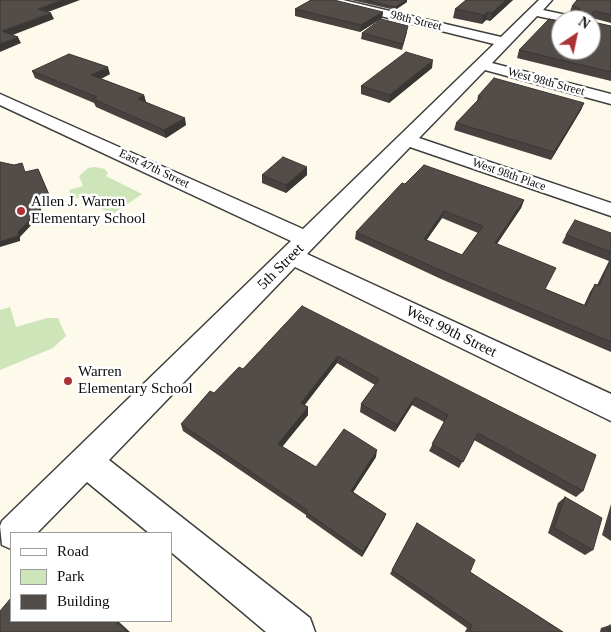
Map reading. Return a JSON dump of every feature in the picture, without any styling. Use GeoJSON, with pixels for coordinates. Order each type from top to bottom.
{"type":"FeatureCollection","features":[{"type":"Feature","properties":{"kind":"street","name":"98th Street"},"geometry":{"type":"LineString","coordinates":[[328,0],[503,42]]}},
{"type":"Feature","properties":{"kind":"street","name":"5th Street"},"geometry":{"type":"LineString","coordinates":[[15,532],[540,6]]}},
{"type":"Feature","properties":{"kind":"street","name":"West 98th Street"},"geometry":{"type":"LineString","coordinates":[[481,64],[611,99]]}},
{"type":"Feature","properties":{"kind":"street","name":"East 47th Street"},"geometry":{"type":"LineString","coordinates":[[0,99],[300,248]]}},
{"type":"Feature","properties":{"kind":"street","name":"West 98th Place"},"geometry":{"type":"LineString","coordinates":[[408,140],[611,210]]}},
{"type":"Feature","properties":{"kind":"street","name":"West 99th Street"},"geometry":{"type":"LineString","coordinates":[[300,248],[611,408]]}},
{"type":"Feature","properties":{"kind":"street"},"geometry":{"type":"LineString","coordinates":[[86,461],[296,632]]}},
{"type":"Feature","properties":{"kind":"street"},"geometry":{"type":"LineString","coordinates":[[0,548],[10,537]]}},
{"type":"Feature","properties":{"kind":"green space"},"geometry":{"type":"Polygon","coordinates":[[[88,168],[105,169],[108,173],[106,176],[142,194],[113,214],[90,204],[94,198],[93,195],[73,199],[69,190],[83,186],[79,176],[88,168]]]}},
{"type":"Feature","properties":{"kind":"green space"},"geometry":{"type":"Polygon","coordinates":[[[10,307],[16,327],[47,318],[58,318],[66,336],[53,348],[0,370],[0,310],[10,307]]]}},
{"type":"Feature","properties":{"kind":"building"},"geometry":{"type":"Polygon","coordinates":[[[0,0],[62,0],[38,9],[51,13],[2,31],[18,37],[0,44],[0,0]]]}},
{"type":"Feature","properties":{"kind":"building"},"geometry":{"type":"Polygon","coordinates":[[[311,0],[334,0],[383,12],[361,25],[295,9],[311,0]]]}},
{"type":"Feature","properties":{"kind":"building"},"geometry":{"type":"Polygon","coordinates":[[[366,0],[406,0],[395,7],[366,0]]]}},
{"type":"Feature","properties":{"kind":"building"},"geometry":{"type":"Polygon","coordinates":[[[466,0],[506,0],[492,13],[488,12],[484,15],[455,9],[466,0]]]}},
{"type":"Feature","properties":{"kind":"building"},"geometry":{"type":"Polygon","coordinates":[[[577,0],[611,0],[611,15],[601,13],[601,10],[580,9],[572,6],[577,0]]]}},
{"type":"Feature","properties":{"kind":"building"},"geometry":{"type":"Polygon","coordinates":[[[381,19],[408,26],[403,44],[362,33],[381,19]]]}},
{"type":"Feature","properties":{"kind":"building"},"geometry":{"type":"Polygon","coordinates":[[[549,19],[551,19],[551,58],[519,50],[549,19]]]}},
{"type":"Feature","properties":{"kind":"building"},"geometry":{"type":"Polygon","coordinates":[[[601,24],[611,26],[611,72],[561,60],[601,60],[601,24]]]}},
{"type":"Feature","properties":{"kind":"building"},"geometry":{"type":"Polygon","coordinates":[[[406,52],[433,60],[390,95],[361,86],[406,52]]]}},
{"type":"Feature","properties":{"kind":"building"},"geometry":{"type":"Polygon","coordinates":[[[69,54],[108,67],[91,75],[144,95],[138,99],[185,118],[164,130],[93,99],[97,97],[32,71],[69,54]]]}},
{"type":"Feature","properties":{"kind":"building"},"geometry":{"type":"Polygon","coordinates":[[[494,78],[584,103],[554,152],[456,123],[481,97],[478,96],[494,78]]]}},
{"type":"Feature","properties":{"kind":"building"},"geometry":{"type":"Polygon","coordinates":[[[283,157],[307,167],[286,185],[262,175],[283,157]]]}},
{"type":"Feature","properties":{"kind":"building","name":"Allen J. Warren Elementary School"},"geometry":{"type":"Polygon","coordinates":[[[0,162],[14,165],[22,163],[25,172],[38,169],[50,197],[37,201],[41,213],[35,215],[18,232],[18,236],[0,242],[0,162]]]}},
{"type":"Feature","properties":{"kind":"building"},"geometry":{"type":"Polygon","coordinates":[[[424,165],[524,200],[495,243],[556,268],[545,289],[586,306],[595,284],[599,286],[611,259],[611,342],[444,272],[356,232],[402,183],[405,184],[424,165]],[[444,211],[424,239],[462,255],[483,226],[444,211]]]}},
{"type":"Feature","properties":{"kind":"building"},"geometry":{"type":"Polygon","coordinates":[[[575,220],[611,233],[611,252],[566,235],[575,220]]]}},
{"type":"Feature","properties":{"kind":"building"},"geometry":{"type":"Polygon","coordinates":[[[302,306],[596,455],[583,491],[478,433],[463,462],[432,444],[448,415],[415,397],[397,425],[361,404],[379,379],[338,356],[301,403],[308,407],[278,444],[316,467],[344,429],[377,450],[351,491],[386,514],[363,552],[306,512],[307,510],[181,424],[210,391],[214,393],[239,367],[243,369],[302,306]]]}},
{"type":"Feature","properties":{"kind":"building"},"geometry":{"type":"Polygon","coordinates":[[[565,497],[602,518],[593,550],[554,528],[565,497]]]}},
{"type":"Feature","properties":{"kind":"building"},"geometry":{"type":"Polygon","coordinates":[[[417,523],[475,560],[470,572],[563,632],[473,632],[470,630],[472,625],[392,570],[417,523]]]}},
{"type":"Feature","properties":{"kind":"building"},"geometry":{"type":"Polygon","coordinates":[[[10,599],[10,622],[116,622],[127,632],[0,632],[0,611],[10,599]]]}},
{"type":"Feature","properties":{"kind":"place","name":"Allen J. Warren Elementary School"},"geometry":{"type":"Point","coordinates":[21,211]}},
{"type":"Feature","properties":{"kind":"place","name":"Warren Elementary School"},"geometry":{"type":"Point","coordinates":[68,381]}}]}
